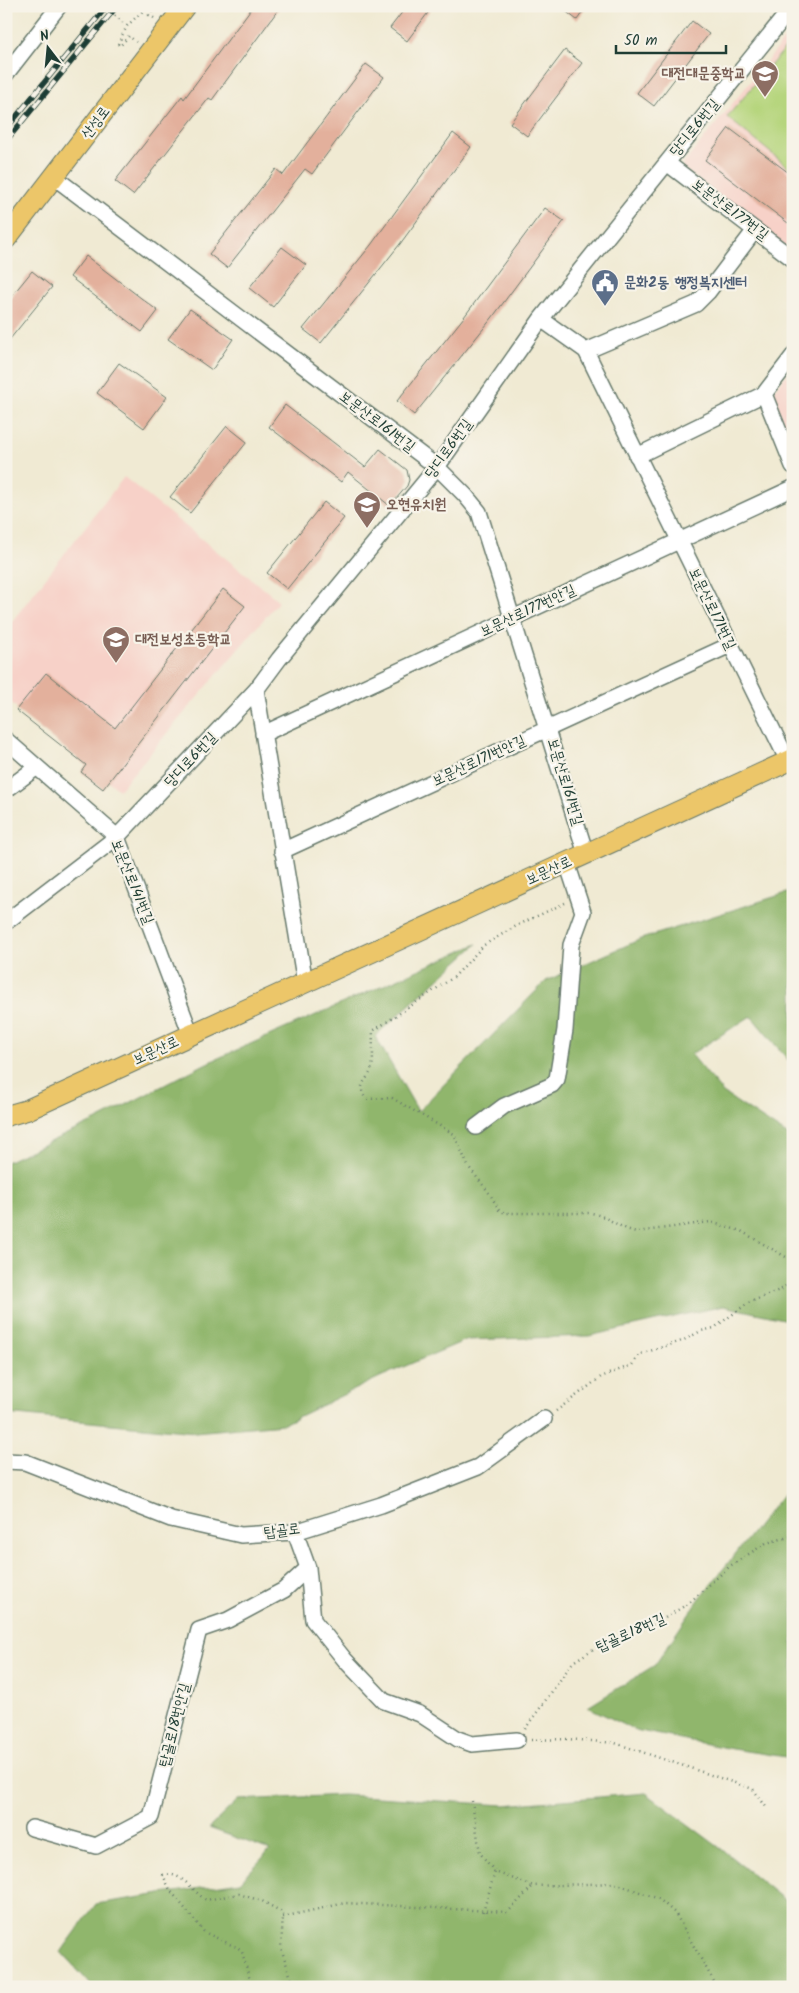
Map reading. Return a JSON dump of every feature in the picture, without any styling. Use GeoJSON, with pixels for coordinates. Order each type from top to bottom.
{"type":"FeatureCollection","features":[{"type":"Feature","properties":{"kind":"main road","name":"산성로"},"geometry":{"type":"LineString","coordinates":[[6,239],[185,6]]}},
{"type":"Feature","properties":{"kind":"main road","name":"보문산로"},"geometry":{"type":"LineString","coordinates":[[6,1116],[27,1110],[790,760]]}},
{"type":"Feature","properties":{"kind":"street"},"geometry":{"type":"LineString","coordinates":[[6,74],[59,6]]}},
{"type":"Feature","properties":{"kind":"street","name":"당디로6번길"},"geometry":{"type":"LineString","coordinates":[[6,922],[117,837],[256,690],[279,659],[437,467],[541,319],[792,6]]}},
{"type":"Feature","properties":{"kind":"street","name":"보문산로177번길"},"geometry":{"type":"LineString","coordinates":[[667,162],[793,258]]}},
{"type":"Feature","properties":{"kind":"street","name":"보문산로161번길"},"geometry":{"type":"LineString","coordinates":[[54,177],[437,467],[465,495],[478,512],[548,728],[586,854]]}},
{"type":"Feature","properties":{"kind":"street"},"geometry":{"type":"LineString","coordinates":[[586,351],[696,304],[708,292],[755,230]]}},
{"type":"Feature","properties":{"kind":"street","name":"보문산로171번길"},"geometry":{"type":"LineString","coordinates":[[541,319],[586,351],[730,645],[790,760]]}},
{"type":"Feature","properties":{"kind":"street"},"geometry":{"type":"LineString","coordinates":[[636,456],[764,394],[793,356]]}},
{"type":"Feature","properties":{"kind":"street"},"geometry":{"type":"LineString","coordinates":[[764,394],[793,466]]}},
{"type":"Feature","properties":{"kind":"street","name":"보문산로177번안길"},"geometry":{"type":"LineString","coordinates":[[263,734],[793,488]]}},
{"type":"Feature","properties":{"kind":"street","name":"보문산로171번안길"},"geometry":{"type":"LineString","coordinates":[[282,851],[730,645]]}},
{"type":"Feature","properties":{"kind":"street"},"geometry":{"type":"LineString","coordinates":[[256,690],[305,983]]}},
{"type":"Feature","properties":{"kind":"street","name":"보문산로141번길"},"geometry":{"type":"LineString","coordinates":[[6,740],[117,837],[191,1035]]}},
{"type":"Feature","properties":{"kind":"street"},"geometry":{"type":"LineString","coordinates":[[6,790],[37,767]]}},
{"type":"Feature","properties":{"kind":"street"},"geometry":{"type":"LineString","coordinates":[[476,1127],[504,1106],[552,1085],[557,1079],[565,1030],[571,944],[583,912],[567,863]]}},
{"type":"Feature","properties":{"kind":"street"},"geometry":{"type":"LineString","coordinates":[[6,1122],[27,1110]]}},
{"type":"Feature","properties":{"kind":"street","name":"탑골로"},"geometry":{"type":"LineString","coordinates":[[6,1461],[25,1462],[171,1520],[242,1534],[295,1532],[381,1505],[478,1467],[544,1419]]}},
{"type":"Feature","properties":{"kind":"street"},"geometry":{"type":"LineString","coordinates":[[295,1532],[308,1568],[313,1620],[345,1660],[384,1701],[420,1714],[458,1739],[472,1744],[517,1740]]}},
{"type":"Feature","properties":{"kind":"street","name":"탑골로18번안길"},"geometry":{"type":"LineString","coordinates":[[32,1828],[96,1846],[151,1818],[199,1630],[228,1620],[284,1590],[308,1568]]}},
{"type":"Feature","properties":{"kind":"path"},"geometry":{"type":"LineString","coordinates":[[103,6],[126,26]]}},
{"type":"Feature","properties":{"kind":"path"},"geometry":{"type":"LineString","coordinates":[[148,6],[126,26],[118,44],[120,46],[129,36],[148,54]]}},
{"type":"Feature","properties":{"kind":"path"},"geometry":{"type":"LineString","coordinates":[[544,1419],[601,1377],[632,1365],[640,1354],[682,1341],[700,1331],[714,1328],[748,1303],[782,1289],[793,1280]]}},
{"type":"Feature","properties":{"kind":"path","name":"탑골로18번길"},"geometry":{"type":"LineString","coordinates":[[517,1740],[573,1662],[598,1646],[658,1623],[689,1603],[730,1566],[766,1543],[793,1536]]}},
{"type":"Feature","properties":{"kind":"path"},"geometry":{"type":"LineString","coordinates":[[517,1740],[567,1738],[615,1743],[753,1789],[767,1808]]}},
{"type":"Feature","properties":{"kind":"path"},"geometry":{"type":"LineString","coordinates":[[472,1801],[480,1852],[495,1872],[533,1886],[615,1883],[659,1899],[675,1913],[717,1987]]}},
{"type":"Feature","properties":{"kind":"path"},"geometry":{"type":"LineString","coordinates":[[483,1912],[495,1872]]}},
{"type":"Feature","properties":{"kind":"path"},"geometry":{"type":"LineString","coordinates":[[252,1987],[242,1952],[236,1947],[204,1932],[170,1890],[163,1875],[181,1878],[206,1900],[234,1894],[245,1895],[282,1912],[282,1958],[294,1987]]}},
{"type":"Feature","properties":{"kind":"path"},"geometry":{"type":"LineString","coordinates":[[282,1917],[345,1903],[483,1912],[512,1910],[533,1886]]}},
{"type":"Feature","properties":{"kind":"shaded area","name":"대전대문중학교"},"geometry":{"type":"Polygon","coordinates":[[[793,29],[793,252],[681,167],[793,29]]]}},
{"type":"Feature","properties":{"kind":"shaded area"},"geometry":{"type":"Polygon","coordinates":[[[793,367],[793,447],[771,393],[793,367]]]}},
{"type":"Feature","properties":{"kind":"shaded area","name":"대전보성초등학교"},"geometry":{"type":"Polygon","coordinates":[[[124,477],[279,601],[119,790],[6,699],[6,629],[124,477]]]}},
{"type":"Feature","properties":{"kind":"green space"},"geometry":{"type":"Polygon","coordinates":[[[793,39],[793,171],[727,117],[793,39]]]}},
{"type":"Feature","properties":{"kind":"green space"},"geometry":{"type":"Polygon","coordinates":[[[793,891],[793,1061],[789,1061],[751,1016],[691,1054],[723,1093],[793,1139],[793,1321],[723,1306],[589,1336],[466,1340],[380,1377],[283,1424],[195,1432],[6,1414],[6,1162],[97,1120],[205,1064],[477,944],[375,1036],[418,1111],[546,981],[641,939],[793,891]]]}},
{"type":"Feature","properties":{"kind":"green space"},"geometry":{"type":"Polygon","coordinates":[[[793,1482],[793,1758],[732,1749],[635,1730],[588,1707],[655,1665],[700,1598],[793,1482]]]}},
{"type":"Feature","properties":{"kind":"green space"},"geometry":{"type":"Polygon","coordinates":[[[646,1793],[720,1848],[793,1907],[793,1987],[93,1987],[61,1952],[96,1904],[240,1882],[270,1850],[209,1828],[238,1800],[344,1795],[504,1805],[646,1793]]]}},
{"type":"Feature","properties":{"kind":"building"},"geometry":{"type":"Polygon","coordinates":[[[253,6],[281,6],[212,100],[209,98],[133,195],[115,181],[182,96],[184,99],[253,6]]]}},
{"type":"Feature","properties":{"kind":"building"},"geometry":{"type":"Polygon","coordinates":[[[407,6],[433,6],[407,41],[390,28],[407,6]]]}},
{"type":"Feature","properties":{"kind":"building"},"geometry":{"type":"Polygon","coordinates":[[[559,6],[587,6],[577,20],[559,6]]]}},
{"type":"Feature","properties":{"kind":"building"},"geometry":{"type":"Polygon","coordinates":[[[692,21],[709,34],[654,106],[637,93],[692,21]]]}},
{"type":"Feature","properties":{"kind":"building"},"geometry":{"type":"Polygon","coordinates":[[[565,50],[582,63],[527,136],[510,123],[565,50]]]}},
{"type":"Feature","properties":{"kind":"building"},"geometry":{"type":"Polygon","coordinates":[[[366,64],[384,77],[312,174],[305,169],[227,268],[209,254],[276,169],[283,175],[366,64]]]}},
{"type":"Feature","properties":{"kind":"building"},"geometry":{"type":"Polygon","coordinates":[[[729,128],[793,176],[793,217],[788,223],[705,160],[729,128]]]}},
{"type":"Feature","properties":{"kind":"building"},"geometry":{"type":"Polygon","coordinates":[[[453,133],[471,147],[400,244],[321,343],[303,329],[371,245],[453,133]]]}},
{"type":"Feature","properties":{"kind":"building"},"geometry":{"type":"Polygon","coordinates":[[[545,208],[564,221],[492,318],[414,415],[397,401],[464,317],[545,208]]]}},
{"type":"Feature","properties":{"kind":"building"},"geometry":{"type":"Polygon","coordinates":[[[282,247],[306,265],[273,307],[249,288],[282,247]]]}},
{"type":"Feature","properties":{"kind":"building"},"geometry":{"type":"Polygon","coordinates":[[[86,256],[158,311],[142,332],[70,277],[86,256]]]}},
{"type":"Feature","properties":{"kind":"building"},"geometry":{"type":"Polygon","coordinates":[[[32,271],[52,287],[6,344],[6,303],[32,271]]]}},
{"type":"Feature","properties":{"kind":"building"},"geometry":{"type":"Polygon","coordinates":[[[190,309],[233,339],[212,370],[168,339],[190,309]]]}},
{"type":"Feature","properties":{"kind":"building"},"geometry":{"type":"Polygon","coordinates":[[[119,363],[167,397],[144,428],[97,393],[119,363]]]}},
{"type":"Feature","properties":{"kind":"building"},"geometry":{"type":"Polygon","coordinates":[[[285,405],[365,467],[380,449],[407,470],[409,480],[407,486],[390,506],[348,472],[341,482],[269,427],[285,405]]]}},
{"type":"Feature","properties":{"kind":"building"},"geometry":{"type":"Polygon","coordinates":[[[227,426],[247,442],[190,513],[170,497],[227,426]]]}},
{"type":"Feature","properties":{"kind":"building"},"geometry":{"type":"Polygon","coordinates":[[[324,502],[344,518],[287,589],[267,573],[324,502]]]}},
{"type":"Feature","properties":{"kind":"building"},"geometry":{"type":"Polygon","coordinates":[[[223,589],[245,606],[103,789],[81,772],[86,765],[16,710],[46,673],[115,728],[223,589]]]}},
{"type":"Feature","properties":{"kind":"railway"},"geometry":{"type":"LineString","coordinates":[[6,129],[107,6]]}},
{"type":"Feature","properties":{"kind":"railway"},"geometry":{"type":"LineString","coordinates":[[6,141],[117,6]]}},
{"type":"Feature","properties":{"kind":"place","name":"대전대문중학교"},"geometry":{"type":"Point","coordinates":[765,98]}},
{"type":"Feature","properties":{"kind":"place","name":"문화2동 행정복지센터"},"geometry":{"type":"Point","coordinates":[605,307]}},
{"type":"Feature","properties":{"kind":"place","name":"오현유치원"},"geometry":{"type":"Point","coordinates":[367,529]}},
{"type":"Feature","properties":{"kind":"place","name":"대전보성초등학교"},"geometry":{"type":"Point","coordinates":[116,664]}}]}
